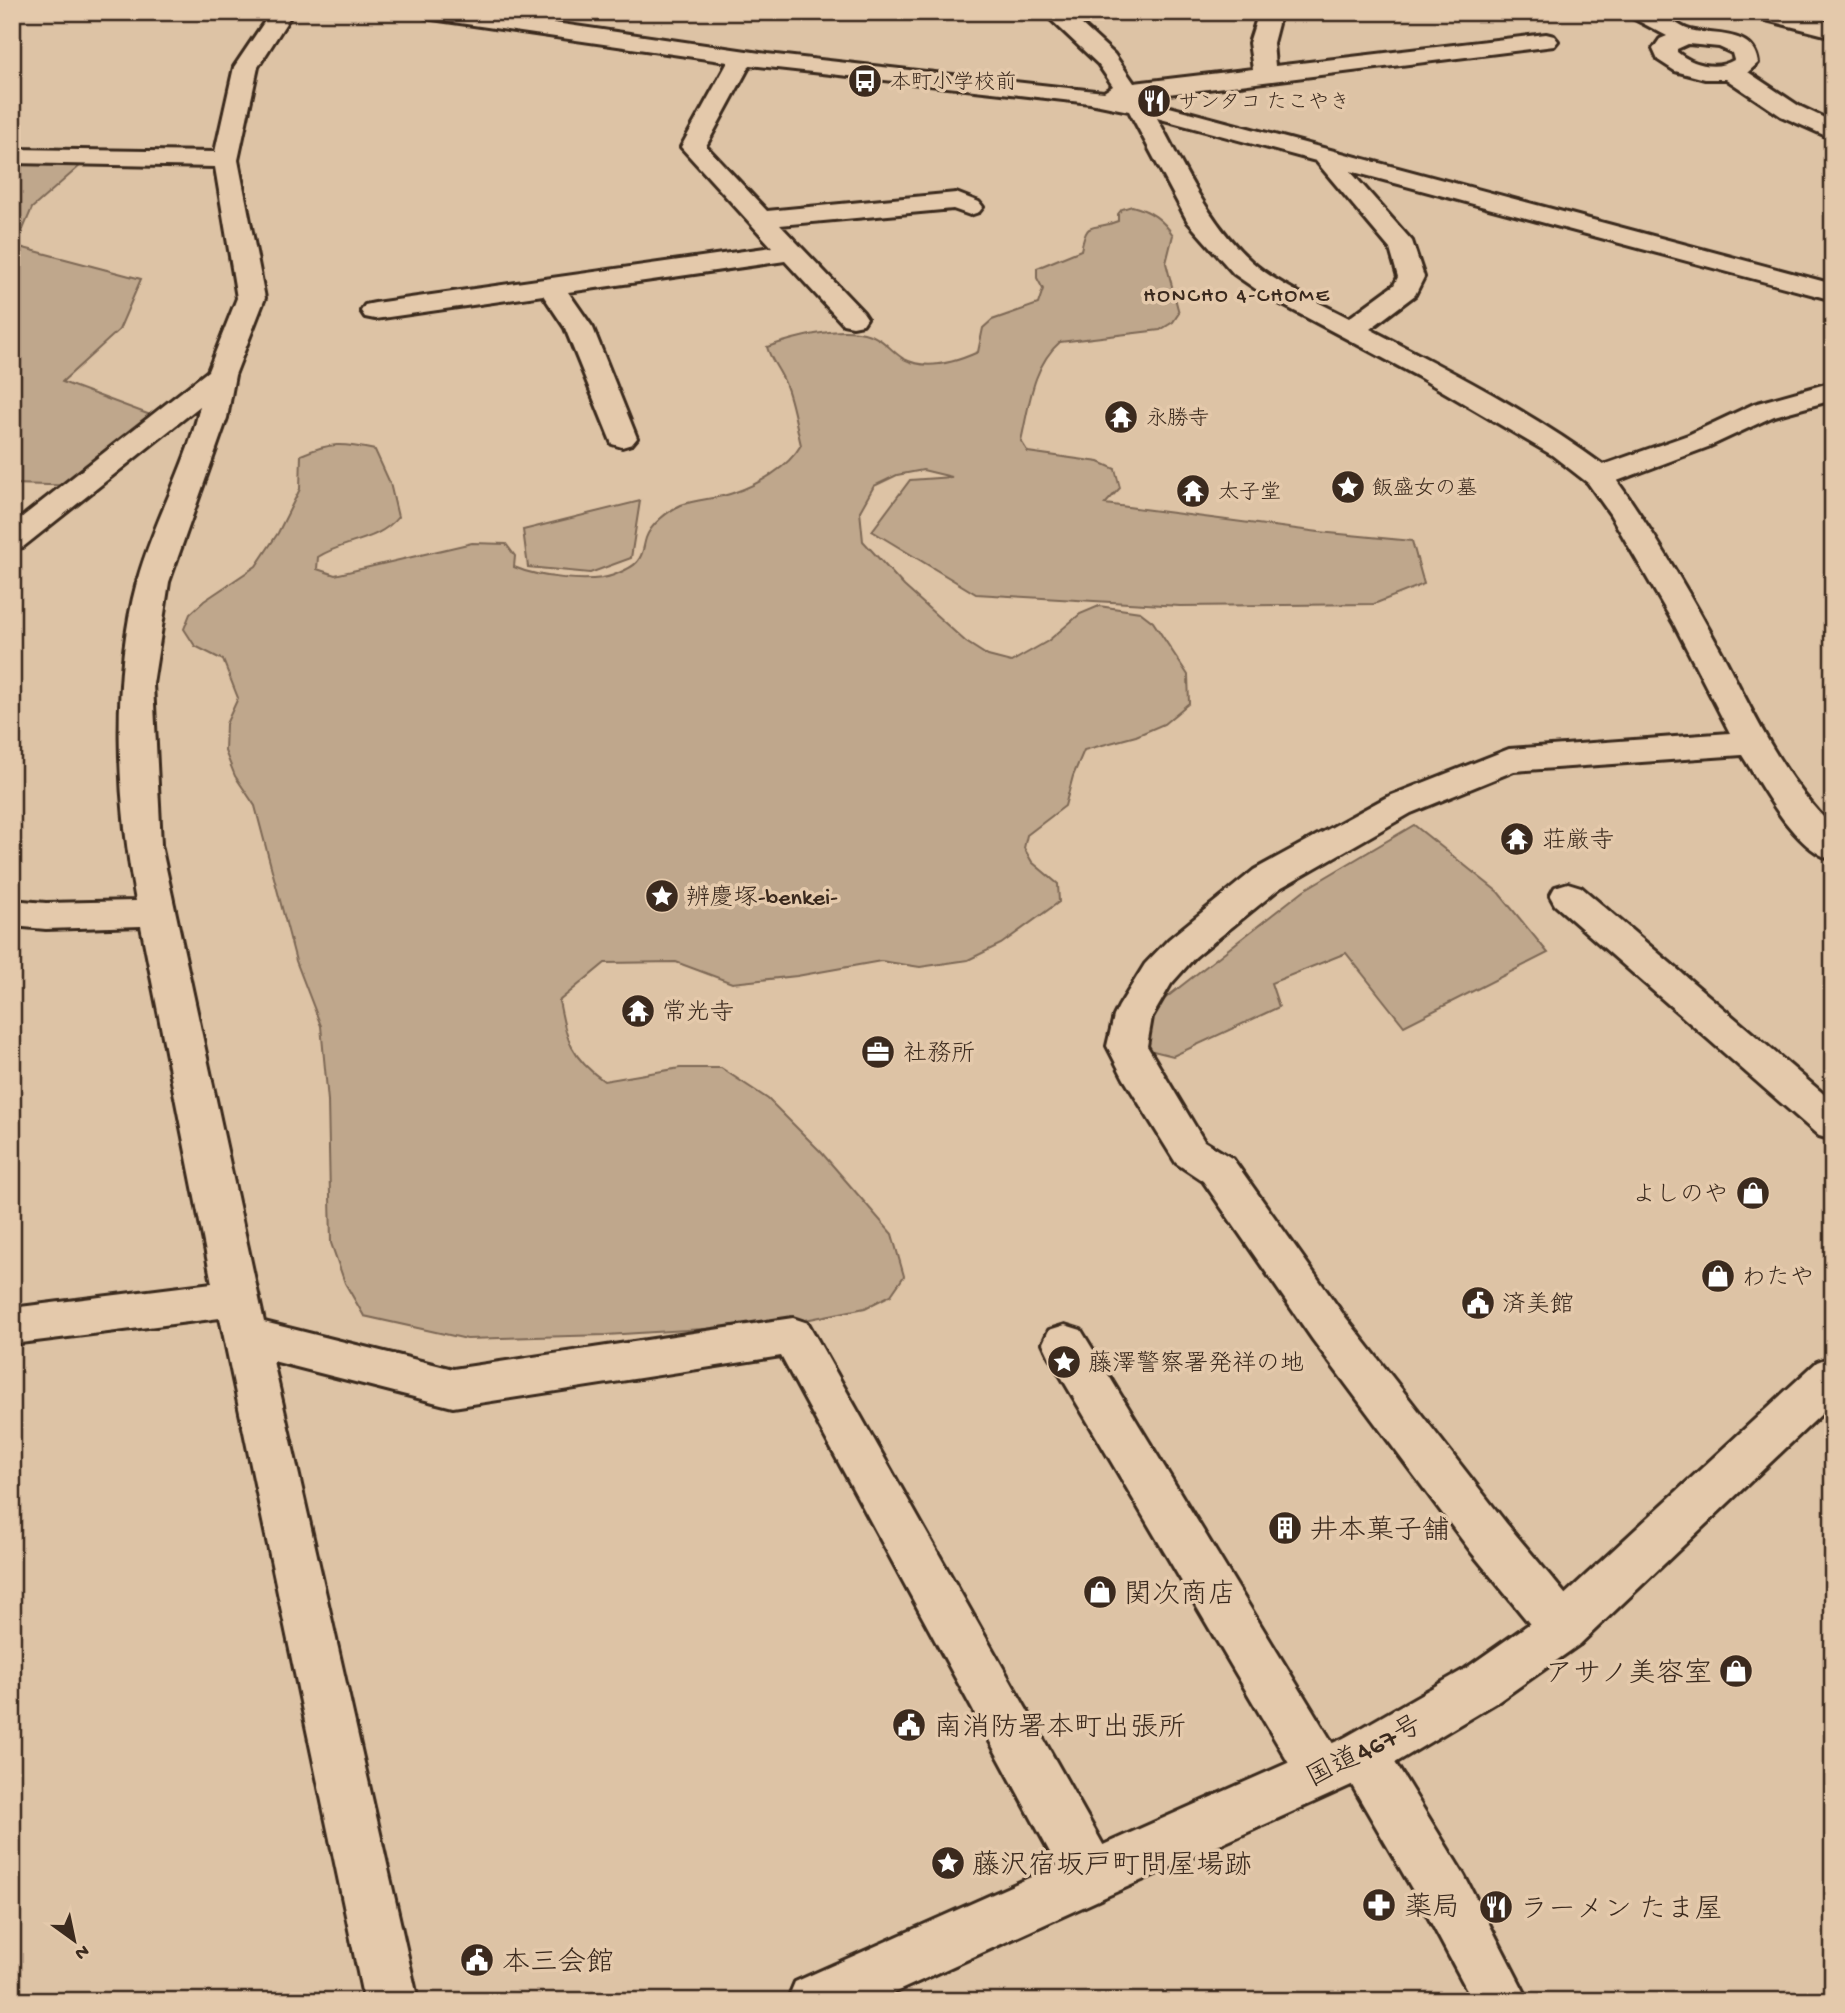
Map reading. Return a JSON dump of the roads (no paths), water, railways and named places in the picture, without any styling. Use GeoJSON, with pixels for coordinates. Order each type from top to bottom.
{"type":"FeatureCollection","features":[{"type":"Feature","properties":{"kind":"main road"},"geometry":{"type":"LineString","coordinates":[[282,12],[246,67],[226,160],[251,298],[221,375],[212,418],[153,582],[136,684],[143,845],[203,1143],[391,2001]]}},
{"type":"Feature","properties":{"kind":"main road"},"geometry":{"type":"LineString","coordinates":[[432,12],[555,22],[742,58],[1132,99],[1326,158],[1833,292]]}},
{"type":"Feature","properties":{"kind":"main road"},"geometry":{"type":"LineString","coordinates":[[1054,12],[1106,60],[1132,99],[1201,222],[1218,244],[1243,268],[1276,290],[1352,329],[1562,449],[1599,477],[1625,513],[1690,624],[1752,743],[1797,813],[1833,848]]}},
{"type":"Feature","properties":{"kind":"main road"},"geometry":{"type":"LineString","coordinates":[[1267,74],[1263,65],[1261,30],[1270,12]]}},
{"type":"Feature","properties":{"kind":"main road"},"geometry":{"type":"LineString","coordinates":[[1639,12],[1685,37],[1725,41],[1736,45],[1747,57],[1746,63],[1731,71],[1706,72],[1672,60],[1666,55],[1665,49],[1668,44],[1685,37]]}},
{"type":"Feature","properties":{"kind":"main road"},"geometry":{"type":"LineString","coordinates":[[1725,41],[1762,12],[1833,30]]}},
{"type":"Feature","properties":{"kind":"main road"},"geometry":{"type":"LineString","coordinates":[[1132,99],[1267,74],[1546,41]]}},
{"type":"Feature","properties":{"kind":"main road"},"geometry":{"type":"LineString","coordinates":[[742,58],[694,147],[853,318]]}},
{"type":"Feature","properties":{"kind":"main road"},"geometry":{"type":"LineString","coordinates":[[1731,71],[1790,111],[1833,132]]}},
{"type":"Feature","properties":{"kind":"main road"},"geometry":{"type":"LineString","coordinates":[[12,156],[226,160]]}},
{"type":"Feature","properties":{"kind":"main road"},"geometry":{"type":"LineString","coordinates":[[1326,158],[1403,247],[1410,266],[1411,277],[1405,289],[1352,329]]}},
{"type":"Feature","properties":{"kind":"main road"},"geometry":{"type":"LineString","coordinates":[[761,219],[956,201],[970,207]]}},
{"type":"Feature","properties":{"kind":"main road"},"geometry":{"type":"LineString","coordinates":[[375,311],[792,252]]}},
{"type":"Feature","properties":{"kind":"main road"},"geometry":{"type":"LineString","coordinates":[[551,287],[579,328],[622,438]]}},
{"type":"Feature","properties":{"kind":"main road"},"geometry":{"type":"LineString","coordinates":[[12,541],[221,375]]}},
{"type":"Feature","properties":{"kind":"main road"},"geometry":{"type":"LineString","coordinates":[[1599,477],[1699,440],[1764,410],[1833,391]]}},
{"type":"Feature","properties":{"kind":"main road"},"geometry":{"type":"LineString","coordinates":[[1563,1628],[1489,1538],[1345,1349],[1219,1170],[1191,1152],[1138,1069],[1127,1046],[1133,1016],[1158,974],[1182,948],[1267,880],[1399,805],[1509,760],[1752,743]]}},
{"type":"Feature","properties":{"kind":"main road"},"geometry":{"type":"LineString","coordinates":[[1568,896],[1833,1125]]}},
{"type":"Feature","properties":{"kind":"main road"},"geometry":{"type":"LineString","coordinates":[[12,913],[46,916],[157,913]]}},
{"type":"Feature","properties":{"kind":"main road"},"geometry":{"type":"LineString","coordinates":[[12,1326],[242,1317],[453,1388],[793,1336],[1091,1875]]}},
{"type":"Feature","properties":{"kind":"main road"},"geometry":{"type":"LineString","coordinates":[[1065,1343],[1342,1764],[1445,1894],[1502,2001]]}},
{"type":"Feature","properties":{"kind":"main road","name":"国道467号"},"geometry":{"type":"LineString","coordinates":[[814,2001],[1342,1764],[1482,1685],[1563,1628],[1831,1379]]}},
{"type":"Feature","properties":{"kind":"place","name":"本町小学校前"},"geometry":{"type":"Point","coordinates":[865,81]}},
{"type":"Feature","properties":{"kind":"place","name":"サンタコ たこやき"},"geometry":{"type":"Point","coordinates":[1154,101]}},
{"type":"Feature","properties":{"kind":"place","name":"永勝寺"},"geometry":{"type":"Point","coordinates":[1121,417]}},
{"type":"Feature","properties":{"kind":"place","name":"飯盛女の墓"},"geometry":{"type":"Point","coordinates":[1348,487]}},
{"type":"Feature","properties":{"kind":"place","name":"太子堂"},"geometry":{"type":"Point","coordinates":[1193,491]}},
{"type":"Feature","properties":{"kind":"place","name":"荘厳寺"},"geometry":{"type":"Point","coordinates":[1517,839]}},
{"type":"Feature","properties":{"kind":"place","name":"辨慶塚-benkei-"},"geometry":{"type":"Point","coordinates":[662,896]}},
{"type":"Feature","properties":{"kind":"place","name":"常光寺"},"geometry":{"type":"Point","coordinates":[638,1011]}},
{"type":"Feature","properties":{"kind":"place","name":"社務所"},"geometry":{"type":"Point","coordinates":[878,1052]}},
{"type":"Feature","properties":{"kind":"place","name":"よしのや"},"geometry":{"type":"Point","coordinates":[1753,1193]}},
{"type":"Feature","properties":{"kind":"place","name":"わたや"},"geometry":{"type":"Point","coordinates":[1718,1276]}},
{"type":"Feature","properties":{"kind":"place","name":"済美館"},"geometry":{"type":"Point","coordinates":[1478,1303]}},
{"type":"Feature","properties":{"kind":"place","name":"藤澤警察署発祥の地"},"geometry":{"type":"Point","coordinates":[1064,1362]}},
{"type":"Feature","properties":{"kind":"place","name":"井本菓子舗"},"geometry":{"type":"Point","coordinates":[1285,1528]}},
{"type":"Feature","properties":{"kind":"place","name":"関次商店"},"geometry":{"type":"Point","coordinates":[1100,1592]}},
{"type":"Feature","properties":{"kind":"place","name":"アサノ美容室"},"geometry":{"type":"Point","coordinates":[1736,1671]}},
{"type":"Feature","properties":{"kind":"place","name":"南消防署本町出張所"},"geometry":{"type":"Point","coordinates":[909,1725]}},
{"type":"Feature","properties":{"kind":"place","name":"藤沢宿坂戸町問屋場跡"},"geometry":{"type":"Point","coordinates":[948,1863]}},
{"type":"Feature","properties":{"kind":"place","name":"薬局"},"geometry":{"type":"Point","coordinates":[1379,1905]}},
{"type":"Feature","properties":{"kind":"place","name":"ラーメン たま屋"},"geometry":{"type":"Point","coordinates":[1496,1907]}},
{"type":"Feature","properties":{"kind":"place","name":"本三会館"},"geometry":{"type":"Point","coordinates":[477,1960]}},
{"type":"Feature","properties":{"kind":"district","name":"HONCHO 4-CHOME"},"geometry":{"type":"Point","coordinates":[1237,294]}}]}
